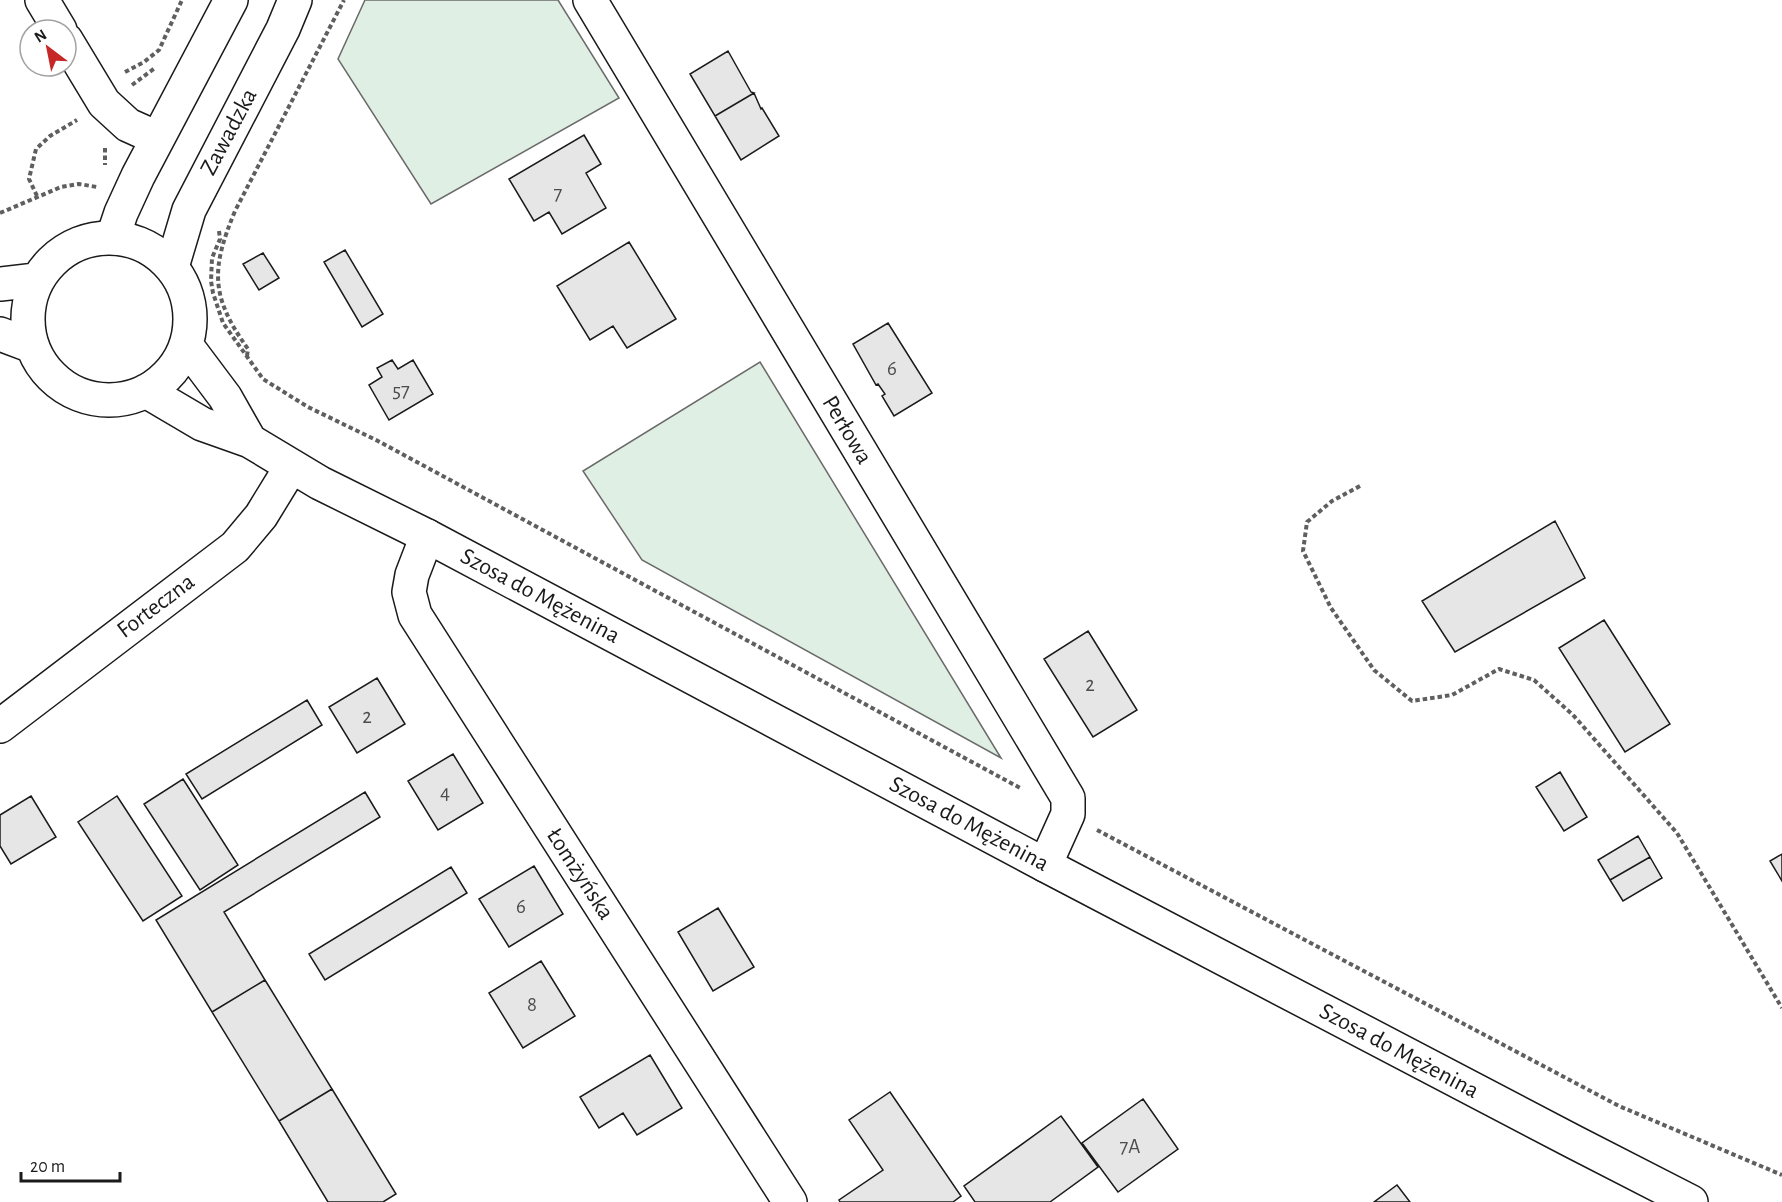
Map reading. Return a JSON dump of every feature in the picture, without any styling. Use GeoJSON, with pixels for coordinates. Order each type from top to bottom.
{"type":"FeatureCollection","features":[{"type":"Feature","properties":{"kind":"street"},"geometry":{"type":"LineString","coordinates":[[42,0],[53,18]]}},
{"type":"Feature","properties":{"kind":"street"},"geometry":{"type":"LineString","coordinates":[[113,237],[114,191],[157,138],[231,0]]}},
{"type":"Feature","properties":{"kind":"street","name":"Zawadzka"},"geometry":{"type":"LineString","coordinates":[[172,267],[189,210],[283,29],[295,0]]}},
{"type":"Feature","properties":{"kind":"street","name":"Perłowa"},"geometry":{"type":"LineString","coordinates":[[590,0],[1068,798],[1068,814]]}},
{"type":"Feature","properties":{"kind":"street"},"geometry":{"type":"LineString","coordinates":[[78,60],[104,103],[128,125],[157,138]]}},
{"type":"Feature","properties":{"kind":"street"},"geometry":{"type":"LineString","coordinates":[[113,237],[135,242],[155,252],[172,267],[183,284],[189,304],[190,325],[186,345],[170,372],[146,391],[124,399],[101,400],[78,394],[58,383],[42,366],[32,346],[27,324],[28,301],[36,280],[56,256],[83,241],[113,237]]}},
{"type":"Feature","properties":{"kind":"street"},"geometry":{"type":"LineString","coordinates":[[0,284],[36,280]]}},
{"type":"Feature","properties":{"kind":"street"},"geometry":{"type":"LineString","coordinates":[[0,334],[32,346]]}},
{"type":"Feature","properties":{"kind":"street","name":"Szosa do Mężenina"},"geometry":{"type":"LineString","coordinates":[[186,345],[225,397],[250,441]]}},
{"type":"Feature","properties":{"kind":"street","name":"Szosa do Mężenina"},"geometry":{"type":"LineString","coordinates":[[146,391],[202,424],[250,441],[291,467],[427,536],[1574,1143],[1691,1202]]}},
{"type":"Feature","properties":{"kind":"street","name":"Forteczna"},"geometry":{"type":"LineString","coordinates":[[1,722],[235,547],[261,516],[291,467]]}},
{"type":"Feature","properties":{"kind":"street","name":"Łomżyńska"},"geometry":{"type":"LineString","coordinates":[[427,536],[412,575],[409,592],[415,615],[790,1202]]}},
{"type":"Feature","properties":{"kind":"street"},"geometry":{"type":"LineString","coordinates":[[1045,865],[1068,814]]}},
{"type":"Feature","properties":{"kind":"path"},"geometry":{"type":"LineString","coordinates":[[95,88],[144,62],[159,50],[182,0]]}},
{"type":"Feature","properties":{"kind":"path"},"geometry":{"type":"LineString","coordinates":[[247,357],[248,349],[225,312],[219,292],[217,269],[225,235],[235,211],[344,0]]}},
{"type":"Feature","properties":{"kind":"path"},"geometry":{"type":"LineString","coordinates":[[0,213],[61,187],[79,184],[114,191]]}},
{"type":"Feature","properties":{"kind":"path"},"geometry":{"type":"LineString","coordinates":[[189,210],[214,221],[219,227],[220,239],[212,264],[213,293],[223,322],[263,380],[308,407],[378,441],[1068,814],[1619,1106],[1782,1175]]}},
{"type":"Feature","properties":{"kind":"path"},"geometry":{"type":"LineString","coordinates":[[1360,486],[1332,501],[1307,522],[1303,551],[1331,608],[1374,670],[1412,701],[1452,695],[1499,669],[1534,680],[1573,715],[1677,833],[1782,1008]]}},
{"type":"Feature","properties":{"kind":"green space"},"geometry":{"type":"Polygon","coordinates":[[[365,0],[558,0],[619,98],[431,204],[338,59],[365,0]]]}},
{"type":"Feature","properties":{"kind":"green space"},"geometry":{"type":"Polygon","coordinates":[[[760,362],[1001,758],[642,560],[583,471],[760,362]]]}},
{"type":"Feature","properties":{"kind":"building"},"geometry":{"type":"Polygon","coordinates":[[[728,51],[751,92],[754,93],[715,116],[690,74],[728,51]]]}},
{"type":"Feature","properties":{"kind":"building"},"geometry":{"type":"Polygon","coordinates":[[[754,93],[761,109],[779,136],[741,160],[715,116],[754,93]]]}},
{"type":"Feature","properties":{"kind":"building"},"geometry":{"type":"Polygon","coordinates":[[[584,135],[601,164],[586,173],[606,208],[562,234],[549,212],[534,221],[509,179],[584,135]]]}},
{"type":"Feature","properties":{"kind":"building"},"geometry":{"type":"Polygon","coordinates":[[[629,242],[676,319],[627,348],[613,326],[590,340],[557,286],[629,242]]]}},
{"type":"Feature","properties":{"kind":"building"},"geometry":{"type":"Polygon","coordinates":[[[345,250],[383,314],[362,327],[324,262],[345,250]]]}},
{"type":"Feature","properties":{"kind":"building"},"geometry":{"type":"Polygon","coordinates":[[[263,253],[279,278],[259,290],[243,264],[263,253]]]}},
{"type":"Feature","properties":{"kind":"building"},"geometry":{"type":"Polygon","coordinates":[[[888,323],[932,393],[894,416],[882,396],[885,394],[878,384],[876,385],[853,344],[888,323]]]}},
{"type":"Feature","properties":{"kind":"building"},"geometry":{"type":"Polygon","coordinates":[[[392,360],[398,369],[413,360],[433,394],[389,420],[369,385],[382,377],[377,368],[392,360]]]}},
{"type":"Feature","properties":{"kind":"building"},"geometry":{"type":"Polygon","coordinates":[[[1555,521],[1585,578],[1455,652],[1422,601],[1555,521]]]}},
{"type":"Feature","properties":{"kind":"building"},"geometry":{"type":"Polygon","coordinates":[[[1604,620],[1670,724],[1625,752],[1559,648],[1604,620]]]}},
{"type":"Feature","properties":{"kind":"building"},"geometry":{"type":"Polygon","coordinates":[[[1088,631],[1137,710],[1093,737],[1044,659],[1088,631]]]}},
{"type":"Feature","properties":{"kind":"building"},"geometry":{"type":"Polygon","coordinates":[[[377,678],[405,724],[357,753],[329,707],[377,678]]]}},
{"type":"Feature","properties":{"kind":"building"},"geometry":{"type":"Polygon","coordinates":[[[307,700],[322,725],[202,799],[186,774],[307,700]]]}},
{"type":"Feature","properties":{"kind":"building"},"geometry":{"type":"Polygon","coordinates":[[[453,754],[483,803],[438,830],[408,781],[453,754]]]}},
{"type":"Feature","properties":{"kind":"building"},"geometry":{"type":"Polygon","coordinates":[[[1560,772],[1587,817],[1564,831],[1536,787],[1560,772]]]}},
{"type":"Feature","properties":{"kind":"building"},"geometry":{"type":"Polygon","coordinates":[[[183,779],[238,865],[200,890],[144,804],[183,779]]]}},
{"type":"Feature","properties":{"kind":"building"},"geometry":{"type":"Polygon","coordinates":[[[365,792],[380,817],[224,912],[265,980],[212,1012],[156,920],[365,792]]]}},
{"type":"Feature","properties":{"kind":"building"},"geometry":{"type":"Polygon","coordinates":[[[31,796],[56,837],[11,864],[0,846],[0,815],[31,796]]]}},
{"type":"Feature","properties":{"kind":"building"},"geometry":{"type":"Polygon","coordinates":[[[117,796],[182,896],[143,921],[78,822],[117,796]]]}},
{"type":"Feature","properties":{"kind":"building"},"geometry":{"type":"Polygon","coordinates":[[[1638,836],[1650,857],[1610,880],[1598,860],[1638,836]]]}},
{"type":"Feature","properties":{"kind":"building"},"geometry":{"type":"Polygon","coordinates":[[[1782,854],[1782,881],[1770,861],[1782,854]]]}},
{"type":"Feature","properties":{"kind":"building"},"geometry":{"type":"Polygon","coordinates":[[[1650,857],[1662,878],[1623,901],[1610,880],[1650,857]]]}},
{"type":"Feature","properties":{"kind":"building"},"geometry":{"type":"Polygon","coordinates":[[[534,866],[563,914],[509,947],[479,899],[534,866]]]}},
{"type":"Feature","properties":{"kind":"building"},"geometry":{"type":"Polygon","coordinates":[[[451,867],[467,893],[325,980],[309,954],[451,867]]]}},
{"type":"Feature","properties":{"kind":"building"},"geometry":{"type":"Polygon","coordinates":[[[718,908],[754,967],[713,991],[678,932],[718,908]]]}},
{"type":"Feature","properties":{"kind":"building"},"geometry":{"type":"Polygon","coordinates":[[[541,961],[575,1016],[523,1048],[489,993],[541,961]]]}},
{"type":"Feature","properties":{"kind":"building"},"geometry":{"type":"Polygon","coordinates":[[[265,980],[332,1089],[279,1121],[212,1012],[265,980]]]}},
{"type":"Feature","properties":{"kind":"building"},"geometry":{"type":"Polygon","coordinates":[[[650,1055],[682,1108],[637,1135],[623,1113],[599,1128],[580,1097],[650,1055]]]}},
{"type":"Feature","properties":{"kind":"building"},"geometry":{"type":"Polygon","coordinates":[[[332,1089],[396,1194],[383,1202],[328,1202],[279,1121],[332,1089]]]}},
{"type":"Feature","properties":{"kind":"building"},"geometry":{"type":"Polygon","coordinates":[[[890,1092],[961,1196],[953,1202],[840,1202],[839,1200],[883,1170],[849,1120],[890,1092]]]}},
{"type":"Feature","properties":{"kind":"building"},"geometry":{"type":"Polygon","coordinates":[[[1143,1099],[1178,1149],[1118,1192],[1082,1143],[1143,1099]]]}},
{"type":"Feature","properties":{"kind":"building"},"geometry":{"type":"Polygon","coordinates":[[[1061,1116],[1098,1167],[1050,1202],[975,1202],[964,1186],[1061,1116]]]}},
{"type":"Feature","properties":{"kind":"building"},"geometry":{"type":"Polygon","coordinates":[[[1397,1185],[1410,1202],[1374,1202],[1397,1185]]]}}]}
